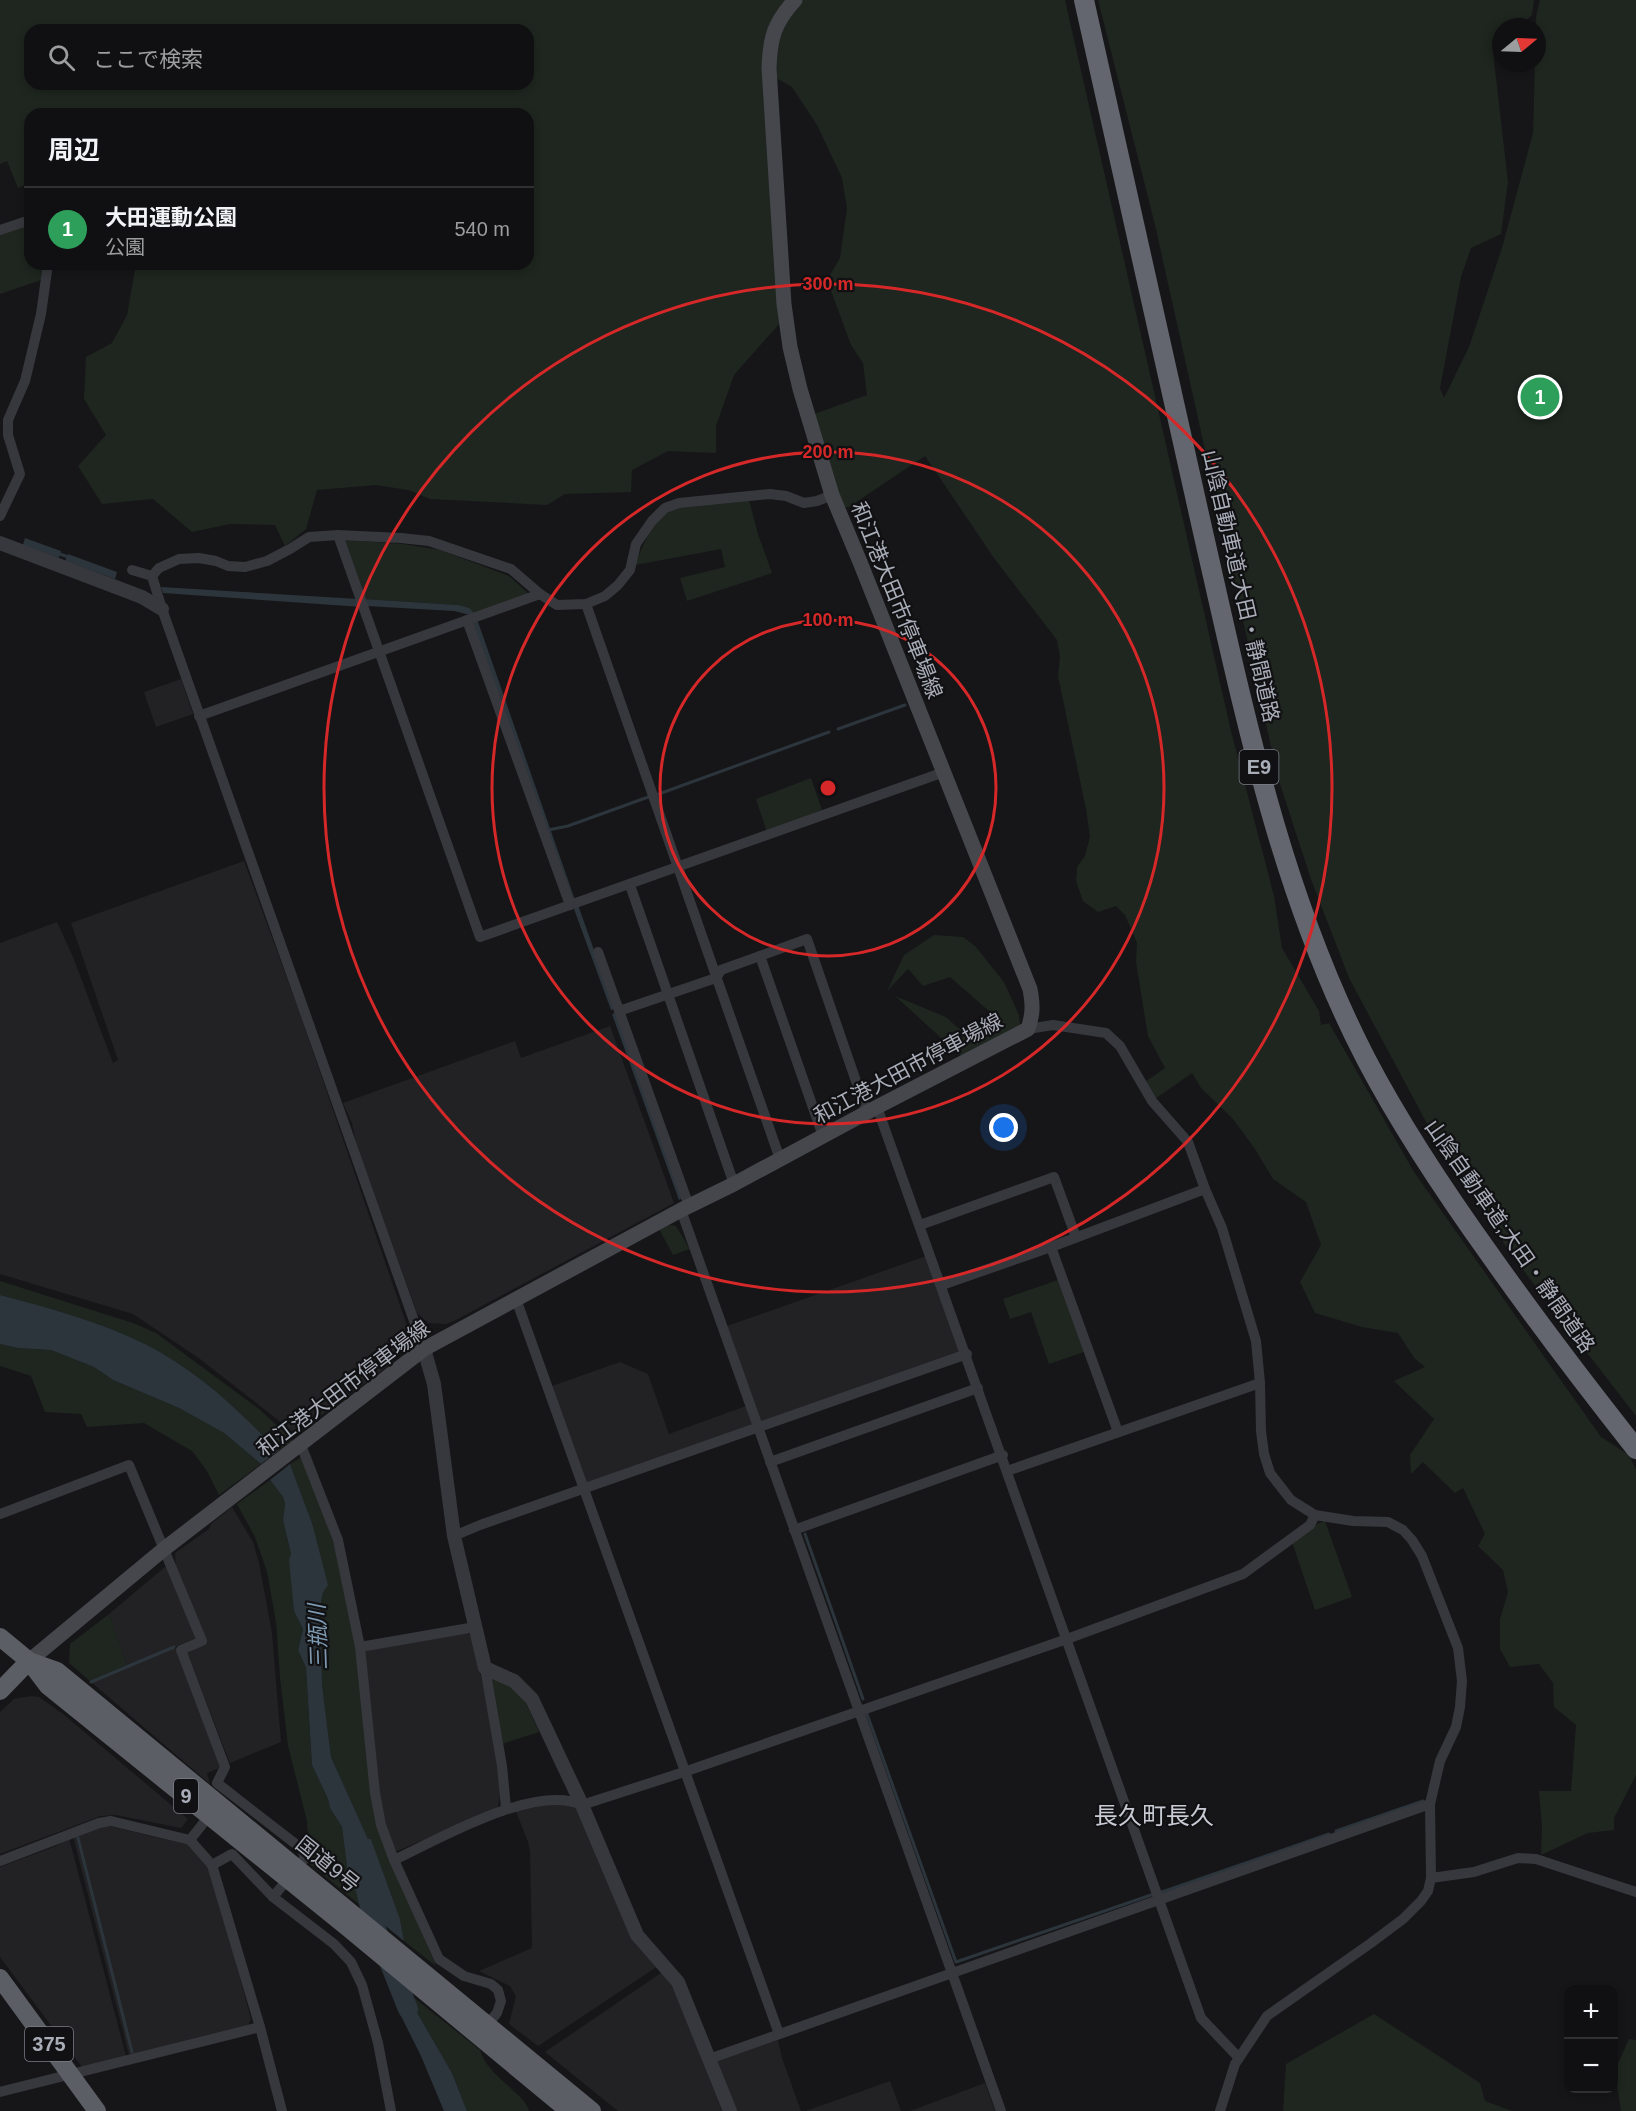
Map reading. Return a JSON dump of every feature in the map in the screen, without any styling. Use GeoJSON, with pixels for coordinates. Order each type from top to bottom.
{"type":"FeatureCollection","features":[{"type":"Feature","properties":{"kind":"highway","name":"山陰自動車道;大田・静間道路"},"geometry":{"type":"LineString","coordinates":[[1084,0],[1226,634],[1269,808],[1298,898],[1329,978],[1366,1059],[1408,1134],[1458,1210],[1519,1295],[1636,1449]]}},
{"type":"Feature","properties":{"kind":"highway","name":"国道9号"},"geometry":{"type":"LineString","coordinates":[[0,1637],[29,1661],[57,1671],[214,1809],[293,1873],[347,1927],[480,2026],[513,2054],[568,2111]]}},
{"type":"Feature","properties":{"kind":"highway"},"geometry":{"type":"LineString","coordinates":[[0,1691],[29,1661]]}},
{"type":"Feature","properties":{"kind":"highway","name":"国道9号"},"geometry":{"type":"LineString","coordinates":[[293,1873],[327,1892],[463,2003],[480,2026]]}},
{"type":"Feature","properties":{"kind":"highway","name":"375"},"geometry":{"type":"LineString","coordinates":[[0,1978],[97,2111]]}},
{"type":"Feature","properties":{"kind":"highway","name":"国道9号"},"geometry":{"type":"LineString","coordinates":[[513,2054],[555,2080],[592,2111]]}},
{"type":"Feature","properties":{"kind":"main road","name":"和江港大田市停車場線"},"geometry":{"type":"LineString","coordinates":[[29,1661],[164,1549],[424,1349],[685,1208],[1028,1029],[1033,1016],[1030,989],[831,495],[790,347],[784,304],[769,68],[770,40],[784,12],[795,0]]}},
{"type":"Feature","properties":{"kind":"street"},"geometry":{"type":"LineString","coordinates":[[0,230],[24,222]]}},
{"type":"Feature","properties":{"kind":"street"},"geometry":{"type":"LineString","coordinates":[[0,516],[20,474],[8,435],[8,420],[25,381],[41,314],[47,270]]}},
{"type":"Feature","properties":{"kind":"street"},"geometry":{"type":"LineString","coordinates":[[152,576],[159,568],[179,559],[199,558],[228,566],[245,567],[267,561],[309,537],[338,535],[429,541],[511,569],[540,594],[558,604],[586,604],[605,596],[618,585],[630,570],[636,544],[652,521],[665,508],[679,503],[770,494],[786,496],[804,504],[831,495]]}},
{"type":"Feature","properties":{"kind":"street"},"geometry":{"type":"LineString","coordinates":[[338,535],[480,937],[944,772]]}},
{"type":"Feature","properties":{"kind":"street"},"geometry":{"type":"LineString","coordinates":[[0,543],[142,597],[162,609]]}},
{"type":"Feature","properties":{"kind":"street"},"geometry":{"type":"LineString","coordinates":[[132,570],[152,576]]}},
{"type":"Feature","properties":{"kind":"street"},"geometry":{"type":"LineString","coordinates":[[152,576],[199,716],[424,1349],[434,1383],[454,1536],[485,1668],[502,1766],[506,1808]]}},
{"type":"Feature","properties":{"kind":"street"},"geometry":{"type":"LineString","coordinates":[[199,716],[540,594]]}},
{"type":"Feature","properties":{"kind":"street"},"geometry":{"type":"LineString","coordinates":[[586,604],[780,1159]]}},
{"type":"Feature","properties":{"kind":"street"},"geometry":{"type":"LineString","coordinates":[[467,620],[570,905]]}},
{"type":"Feature","properties":{"kind":"street"},"geometry":{"type":"LineString","coordinates":[[631,888],[734,1184]]}},
{"type":"Feature","properties":{"kind":"street"},"geometry":{"type":"LineString","coordinates":[[619,1011],[716,978],[721,970],[807,939],[942,1285],[1201,2018],[1239,2058]]}},
{"type":"Feature","properties":{"kind":"street"},"geometry":{"type":"LineString","coordinates":[[598,952],[770,1462],[1001,2111]]}},
{"type":"Feature","properties":{"kind":"street"},"geometry":{"type":"LineString","coordinates":[[760,956],[823,1136]]}},
{"type":"Feature","properties":{"kind":"street"},"geometry":{"type":"LineString","coordinates":[[1028,1029],[1053,1025],[1106,1034],[1120,1046],[1152,1101],[1188,1142],[1204,1189],[1222,1228],[1256,1341],[1261,1431],[1264,1454],[1270,1473],[1291,1500],[1315,1515],[1353,1521],[1388,1522],[1403,1530],[1422,1556],[1458,1648],[1462,1681],[1456,1727],[1440,1761],[1430,1804],[1431,1878],[1428,1891],[1403,1919],[1267,2016],[1239,2058],[1229,2080],[1220,2111]]}},
{"type":"Feature","properties":{"kind":"street"},"geometry":{"type":"LineString","coordinates":[[920,1225],[1054,1177],[1076,1238]]}},
{"type":"Feature","properties":{"kind":"street"},"geometry":{"type":"LineString","coordinates":[[942,1285],[1076,1238],[1204,1189]]}},
{"type":"Feature","properties":{"kind":"street"},"geometry":{"type":"LineString","coordinates":[[1051,1247],[1118,1432]]}},
{"type":"Feature","properties":{"kind":"street"},"geometry":{"type":"LineString","coordinates":[[516,1299],[779,2034]]}},
{"type":"Feature","properties":{"kind":"street"},"geometry":{"type":"LineString","coordinates":[[454,1536],[967,1354]]}},
{"type":"Feature","properties":{"kind":"street"},"geometry":{"type":"LineString","coordinates":[[1007,1471],[1260,1383]]}},
{"type":"Feature","properties":{"kind":"street"},"geometry":{"type":"LineString","coordinates":[[770,1462],[978,1388]]}},
{"type":"Feature","properties":{"kind":"street"},"geometry":{"type":"LineString","coordinates":[[297,1448],[338,1540],[360,1647],[375,1793],[381,1825],[394,1860],[439,1959],[464,1976],[491,1984],[498,1990],[501,2001],[497,2013],[480,2026]]}},
{"type":"Feature","properties":{"kind":"street"},"geometry":{"type":"LineString","coordinates":[[794,1530],[1003,1455]]}},
{"type":"Feature","properties":{"kind":"street"},"geometry":{"type":"LineString","coordinates":[[0,1514],[129,1466],[202,1641],[181,1650],[225,1767],[217,1783],[302,1849],[305,1858],[273,1897]]}},
{"type":"Feature","properties":{"kind":"street"},"geometry":{"type":"LineString","coordinates":[[394,1860],[506,1808],[549,1800],[572,1800],[582,1805],[684,1772],[1067,1639],[1243,1574],[1310,1525],[1315,1515]]}},
{"type":"Feature","properties":{"kind":"street"},"geometry":{"type":"LineString","coordinates":[[360,1647],[475,1627]]}},
{"type":"Feature","properties":{"kind":"street"},"geometry":{"type":"LineString","coordinates":[[485,1668],[514,1681],[532,1699],[582,1805],[638,1935],[678,1982],[730,2111]]}},
{"type":"Feature","properties":{"kind":"street"},"geometry":{"type":"LineString","coordinates":[[709,2059],[1430,1804]]}},
{"type":"Feature","properties":{"kind":"street"},"geometry":{"type":"LineString","coordinates":[[190,1840],[214,1809]]}},
{"type":"Feature","properties":{"kind":"street"},"geometry":{"type":"LineString","coordinates":[[0,1861],[99,1823],[111,1821],[190,1840],[212,1865],[260,2027],[282,2111]]}},
{"type":"Feature","properties":{"kind":"street"},"geometry":{"type":"LineString","coordinates":[[212,1865],[232,1854],[273,1897],[334,1944],[351,1962],[363,1985],[392,2111]]}},
{"type":"Feature","properties":{"kind":"street"},"geometry":{"type":"LineString","coordinates":[[1431,1878],[1474,1872],[1518,1858],[1536,1859],[1636,1892]]}},
{"type":"Feature","properties":{"kind":"street"},"geometry":{"type":"LineString","coordinates":[[0,2092],[260,2027]]}},
{"type":"Feature","properties":{"kind":"shaded area"},"geometry":{"type":"Polygon","coordinates":[[[0,0],[786,0],[775,14],[780,323],[734,375],[716,426],[716,453],[668,451],[632,470],[631,492],[565,494],[547,505],[430,499],[408,490],[376,485],[317,490],[306,529],[285,546],[275,525],[230,524],[192,532],[153,499],[102,504],[78,466],[106,435],[84,399],[86,357],[112,343],[127,315],[135,270],[534,270],[534,108],[24,108],[24,185],[18,188],[7,161],[0,164],[0,0]]]}},
{"type":"Feature","properties":{"kind":"shaded area"},"geometry":{"type":"Polygon","coordinates":[[[801,0],[1065,0],[1231,731],[1274,896],[1282,948],[1319,1011],[1321,1025],[1329,1023],[1414,1172],[1601,1437],[1629,1455],[1636,1470],[1636,1775],[1614,1818],[1614,1830],[1588,1833],[1541,1855],[1542,1827],[1539,1791],[1571,1791],[1576,1725],[1554,1707],[1553,1683],[1539,1664],[1510,1667],[1500,1649],[1500,1619],[1508,1592],[1503,1570],[1478,1546],[1485,1534],[1463,1488],[1455,1493],[1423,1462],[1411,1474],[1410,1455],[1434,1419],[1394,1381],[1425,1367],[1414,1358],[1398,1333],[1362,1327],[1315,1313],[1300,1282],[1321,1245],[1306,1202],[1273,1179],[1233,1119],[1201,1088],[1192,1073],[1155,1099],[1145,1082],[1165,1068],[1148,1036],[1136,962],[1137,943],[1125,915],[1116,906],[1098,912],[1083,901],[1076,881],[1077,867],[1085,856],[1090,837],[1058,676],[1060,657],[1057,640],[994,558],[925,456],[849,507],[843,507],[814,414],[867,395],[863,363],[851,345],[827,280],[840,258],[847,208],[842,178],[817,125],[792,87],[776,78],[780,37],[801,0]]]}},
{"type":"Feature","properties":{"kind":"shaded area"},"geometry":{"type":"Polygon","coordinates":[[[1098,0],[1534,0],[1532,15],[1529,18],[1492,18],[1492,72],[1495,72],[1508,182],[1501,234],[1471,248],[1461,277],[1440,388],[1444,398],[1469,347],[1502,248],[1533,133],[1535,72],[1546,72],[1546,18],[1536,18],[1540,0],[1636,0],[1636,1416],[1513,1257],[1431,1131],[1349,978],[1311,879],[1278,778],[1155,225],[1098,0]]]}},
{"type":"Feature","properties":{"kind":"shaded area"},"geometry":{"type":"Polygon","coordinates":[[[24,223],[24,270],[45,270],[44,279],[0,294],[0,232],[24,223]]]}},
{"type":"Feature","properties":{"kind":"shaded area"},"geometry":{"type":"Polygon","coordinates":[[[749,500],[772,573],[687,601],[680,578],[725,567],[721,549],[635,565],[653,527],[670,510],[695,505],[749,500]]]}},
{"type":"Feature","properties":{"kind":"shaded area"},"geometry":{"type":"Polygon","coordinates":[[[345,540],[403,544],[440,550],[509,576],[529,594],[474,613],[458,605],[364,599],[346,550],[345,540]]]}},
{"type":"Feature","properties":{"kind":"shaded area"},"geometry":{"type":"Polygon","coordinates":[[[181,679],[193,714],[156,727],[144,692],[181,679]]]}},
{"type":"Feature","properties":{"kind":"shaded area"},"geometry":{"type":"Polygon","coordinates":[[[811,778],[822,810],[767,832],[756,799],[811,778]]]}},
{"type":"Feature","properties":{"kind":"shaded area"},"geometry":{"type":"Polygon","coordinates":[[[244,861],[298,1008],[407,1326],[405,1346],[392,1363],[296,1434],[200,1359],[133,1314],[0,1274],[0,943],[57,922],[73,957],[113,1063],[118,1060],[71,923],[244,861]]]}},
{"type":"Feature","properties":{"kind":"shaded area"},"geometry":{"type":"Polygon","coordinates":[[[934,935],[963,937],[975,946],[1004,982],[1019,1015],[1020,1026],[961,1056],[895,996],[946,1017],[958,1028],[980,1033],[990,1012],[950,977],[923,986],[908,969],[887,991],[904,955],[934,935]]]}},
{"type":"Feature","properties":{"kind":"shaded area"},"geometry":{"type":"Polygon","coordinates":[[[610,1026],[674,1203],[454,1321],[446,1324],[428,1323],[417,1313],[356,1143],[352,1123],[343,1103],[515,1041],[521,1058],[610,1026]]]}},
{"type":"Feature","properties":{"kind":"shaded area"},"geometry":{"type":"Polygon","coordinates":[[[676,1226],[690,1249],[673,1255],[658,1227],[676,1226]]]}},
{"type":"Feature","properties":{"kind":"shaded area"},"geometry":{"type":"Polygon","coordinates":[[[929,1255],[962,1351],[761,1423],[727,1326],[929,1255]]]}},
{"type":"Feature","properties":{"kind":"shaded area"},"geometry":{"type":"Polygon","coordinates":[[[1058,1280],[1084,1352],[1049,1364],[1031,1312],[1010,1319],[1003,1299],[1058,1280]]]}},
{"type":"Feature","properties":{"kind":"shaded area"},"geometry":{"type":"Polygon","coordinates":[[[0,1281],[133,1323],[156,1333],[259,1409],[293,1440],[278,1451],[217,1392],[166,1355],[93,1322],[0,1295],[0,1281]]]}},
{"type":"Feature","properties":{"kind":"shaded area"},"geometry":{"type":"Polygon","coordinates":[[[0,1344],[18,1348],[51,1350],[94,1367],[113,1380],[179,1408],[224,1433],[261,1464],[219,1495],[207,1471],[192,1451],[144,1423],[87,1427],[81,1414],[45,1412],[31,1376],[0,1366],[0,1344]]]}},
{"type":"Feature","properties":{"kind":"shaded area"},"geometry":{"type":"Polygon","coordinates":[[[620,1362],[648,1374],[669,1434],[746,1406],[753,1428],[585,1483],[552,1386],[620,1362]]]}},
{"type":"Feature","properties":{"kind":"shaded area"},"geometry":{"type":"Polygon","coordinates":[[[303,1456],[338,1556],[354,1627],[371,1789],[414,1914],[436,1966],[404,1941],[400,1919],[371,1839],[368,1839],[331,1757],[322,1684],[321,1643],[323,1635],[320,1607],[323,1592],[312,1523],[290,1464],[303,1456]]]}},
{"type":"Feature","properties":{"kind":"shaded area"},"geometry":{"type":"Polygon","coordinates":[[[270,1480],[283,1497],[285,1504],[283,1520],[291,1554],[294,1611],[303,1629],[298,1650],[306,1668],[312,1765],[330,1808],[342,1827],[347,1867],[361,1906],[310,1864],[307,1821],[288,1746],[276,1622],[267,1572],[255,1537],[237,1504],[270,1480]]]}},
{"type":"Feature","properties":{"kind":"shaded area"},"geometry":{"type":"Polygon","coordinates":[[[232,1507],[253,1542],[259,1563],[272,1633],[281,1742],[230,1763],[187,1653],[205,1644],[176,1570],[175,1553],[209,1529],[211,1524],[232,1507]]]}},
{"type":"Feature","properties":{"kind":"shaded area"},"geometry":{"type":"Polygon","coordinates":[[[1325,1521],[1352,1597],[1315,1610],[1292,1542],[1325,1521]]]}},
{"type":"Feature","properties":{"kind":"shaded area"},"geometry":{"type":"Polygon","coordinates":[[[165,1567],[172,1573],[196,1638],[175,1647],[220,1768],[207,1773],[210,1784],[90,1681],[127,1665],[109,1614],[165,1567]]]}},
{"type":"Feature","properties":{"kind":"shaded area"},"geometry":{"type":"Polygon","coordinates":[[[109,1614],[127,1665],[90,1681],[69,1663],[70,1644],[109,1614]]]}},
{"type":"Feature","properties":{"kind":"shaded area"},"geometry":{"type":"Polygon","coordinates":[[[467,1632],[471,1636],[494,1730],[501,1787],[498,1807],[393,1853],[377,1795],[363,1655],[368,1649],[467,1632]]]}},
{"type":"Feature","properties":{"kind":"shaded area"},"geometry":{"type":"Polygon","coordinates":[[[491,1676],[522,1694],[539,1732],[502,1744],[491,1676]]]}},
{"type":"Feature","properties":{"kind":"shaded area"},"geometry":{"type":"Polygon","coordinates":[[[39,1697],[63,1714],[188,1819],[181,1828],[116,1815],[101,1816],[0,1854],[0,1712],[14,1699],[39,1697]]]}},
{"type":"Feature","properties":{"kind":"shaded area"},"geometry":{"type":"Polygon","coordinates":[[[547,1804],[571,1804],[579,1808],[658,1966],[538,2046],[509,2024],[516,1996],[510,1986],[479,1971],[532,1948],[530,1851],[515,1809],[547,1804]]]}},
{"type":"Feature","properties":{"kind":"shaded area"},"geometry":{"type":"Polygon","coordinates":[[[101,1827],[113,1827],[189,1845],[207,1866],[213,1877],[251,2019],[248,2025],[129,2055],[73,1836],[101,1827]]]}},
{"type":"Feature","properties":{"kind":"shaded area"},"geometry":{"type":"Polygon","coordinates":[[[69,1838],[126,2056],[82,2067],[0,1957],[0,1867],[56,1846],[69,1838]]]}},
{"type":"Feature","properties":{"kind":"shaded area"},"geometry":{"type":"Polygon","coordinates":[[[664,1971],[674,1988],[722,2111],[618,2111],[545,2052],[664,1971]]]}},
{"type":"Feature","properties":{"kind":"shaded area"},"geometry":{"type":"Polygon","coordinates":[[[408,1993],[480,2050],[490,2068],[521,2098],[529,2111],[467,2111],[452,2073],[408,1993]]]}},
{"type":"Feature","properties":{"kind":"shaded area"},"geometry":{"type":"Polygon","coordinates":[[[1374,2014],[1480,2083],[1485,2101],[1512,2111],[1283,2111],[1286,2064],[1374,2014]]]}},
{"type":"Feature","properties":{"kind":"shaded area"},"geometry":{"type":"Polygon","coordinates":[[[1629,2039],[1636,2040],[1636,2111],[1621,2111],[1618,2063],[1629,2039]]]}},
{"type":"Feature","properties":{"kind":"shaded area"},"geometry":{"type":"Polygon","coordinates":[[[778,2040],[801,2111],[733,2111],[714,2060],[778,2040]]]}},
{"type":"Feature","properties":{"kind":"shaded area"},"geometry":{"type":"Polygon","coordinates":[[[890,2081],[901,2111],[806,2111],[890,2081]]]}},
{"type":"Feature","properties":{"kind":"shaded area"},"geometry":{"type":"Polygon","coordinates":[[[985,2083],[995,2111],[910,2111],[985,2083]]]}},
{"type":"Feature","properties":{"kind":"water"},"geometry":{"type":"Polygon","coordinates":[[[25,538],[61,551],[59,558],[23,545],[25,538]]]}},
{"type":"Feature","properties":{"kind":"water"},"geometry":{"type":"Polygon","coordinates":[[[68,554],[117,572],[115,579],[65,561],[68,554]]]}},
{"type":"Feature","properties":{"kind":"water"},"geometry":{"type":"Polygon","coordinates":[[[161,587],[359,599],[362,607],[163,593],[161,587]]]}},
{"type":"Feature","properties":{"kind":"water"},"geometry":{"type":"Polygon","coordinates":[[[364,599],[458,605],[469,608],[474,613],[470,615],[454,611],[366,606],[364,599]]]}},
{"type":"Feature","properties":{"kind":"water"},"geometry":{"type":"Polygon","coordinates":[[[477,619],[575,900],[569,898],[471,621],[477,619]]]}},
{"type":"Feature","properties":{"kind":"water"},"geometry":{"type":"Polygon","coordinates":[[[578,905],[615,1009],[611,1010],[574,909],[578,905]]]}},
{"type":"Feature","properties":{"kind":"water"},"geometry":{"type":"Polygon","coordinates":[[[616,1013],[682,1198],[679,1200],[612,1014],[616,1013]]]}},
{"type":"Feature","properties":{"kind":"water"},"geometry":{"type":"Polygon","coordinates":[[[0,1295],[93,1322],[166,1355],[217,1392],[278,1451],[261,1464],[224,1433],[179,1408],[113,1380],[94,1367],[51,1350],[18,1348],[0,1344],[0,1295]]]}},
{"type":"Feature","properties":{"kind":"water"},"geometry":{"type":"Polygon","coordinates":[[[290,1464],[312,1523],[328,1585],[323,1592],[320,1623],[323,1635],[321,1643],[322,1684],[331,1757],[368,1839],[371,1839],[400,1919],[404,1941],[361,1906],[347,1867],[342,1827],[330,1808],[312,1765],[306,1668],[298,1650],[303,1629],[294,1611],[289,1560],[291,1554],[283,1520],[285,1504],[283,1497],[270,1480],[290,1464]]]}},
{"type":"Feature","properties":{"kind":"water"},"geometry":{"type":"Polygon","coordinates":[[[386,1976],[408,1993],[452,2073],[467,2111],[444,2111],[421,2056],[397,2008],[386,1976]]]}},
{"type":"Feature","properties":{"kind":"waterway"},"geometry":{"type":"LineString","coordinates":[[57,553],[71,558]]}},
{"type":"Feature","properties":{"kind":"waterway"},"geometry":{"type":"LineString","coordinates":[[838,729],[905,705]]}},
{"type":"Feature","properties":{"kind":"waterway"},"geometry":{"type":"LineString","coordinates":[[656,795],[829,732]]}},
{"type":"Feature","properties":{"kind":"waterway"},"geometry":{"type":"LineString","coordinates":[[548,830],[568,826],[651,796]]}},
{"type":"Feature","properties":{"kind":"waterway"},"geometry":{"type":"LineString","coordinates":[[805,1534],[863,1699]]}},
{"type":"Feature","properties":{"kind":"waterway"},"geometry":{"type":"LineString","coordinates":[[91,1682],[174,1647]]}},
{"type":"Feature","properties":{"kind":"waterway"},"geometry":{"type":"LineString","coordinates":[[867,1714],[956,1962],[1154,1894]]}},
{"type":"Feature","properties":{"kind":"waterway"},"geometry":{"type":"LineString","coordinates":[[1336,1831],[1423,1801]]}},
{"type":"Feature","properties":{"kind":"waterway"},"geometry":{"type":"LineString","coordinates":[[1162,1892],[1329,1834]]}},
{"type":"Feature","properties":{"kind":"waterway"},"geometry":{"type":"LineString","coordinates":[[78,1838],[132,2052]]}},
{"type":"Feature","properties":{"kind":"waterway","name":"三瓶川"},"geometry":{"type":"LineString","coordinates":[[366,1890],[374,1924],[408,2009]]}},
{"type":"Feature","properties":{"kind":"place","name":"大田運動公園"},"geometry":{"type":"Point","coordinates":[1540,397]}},
{"type":"Feature","properties":{"kind":"district","name":"長久町長久"},"geometry":{"type":"Point","coordinates":[1154,1815]}}]}
